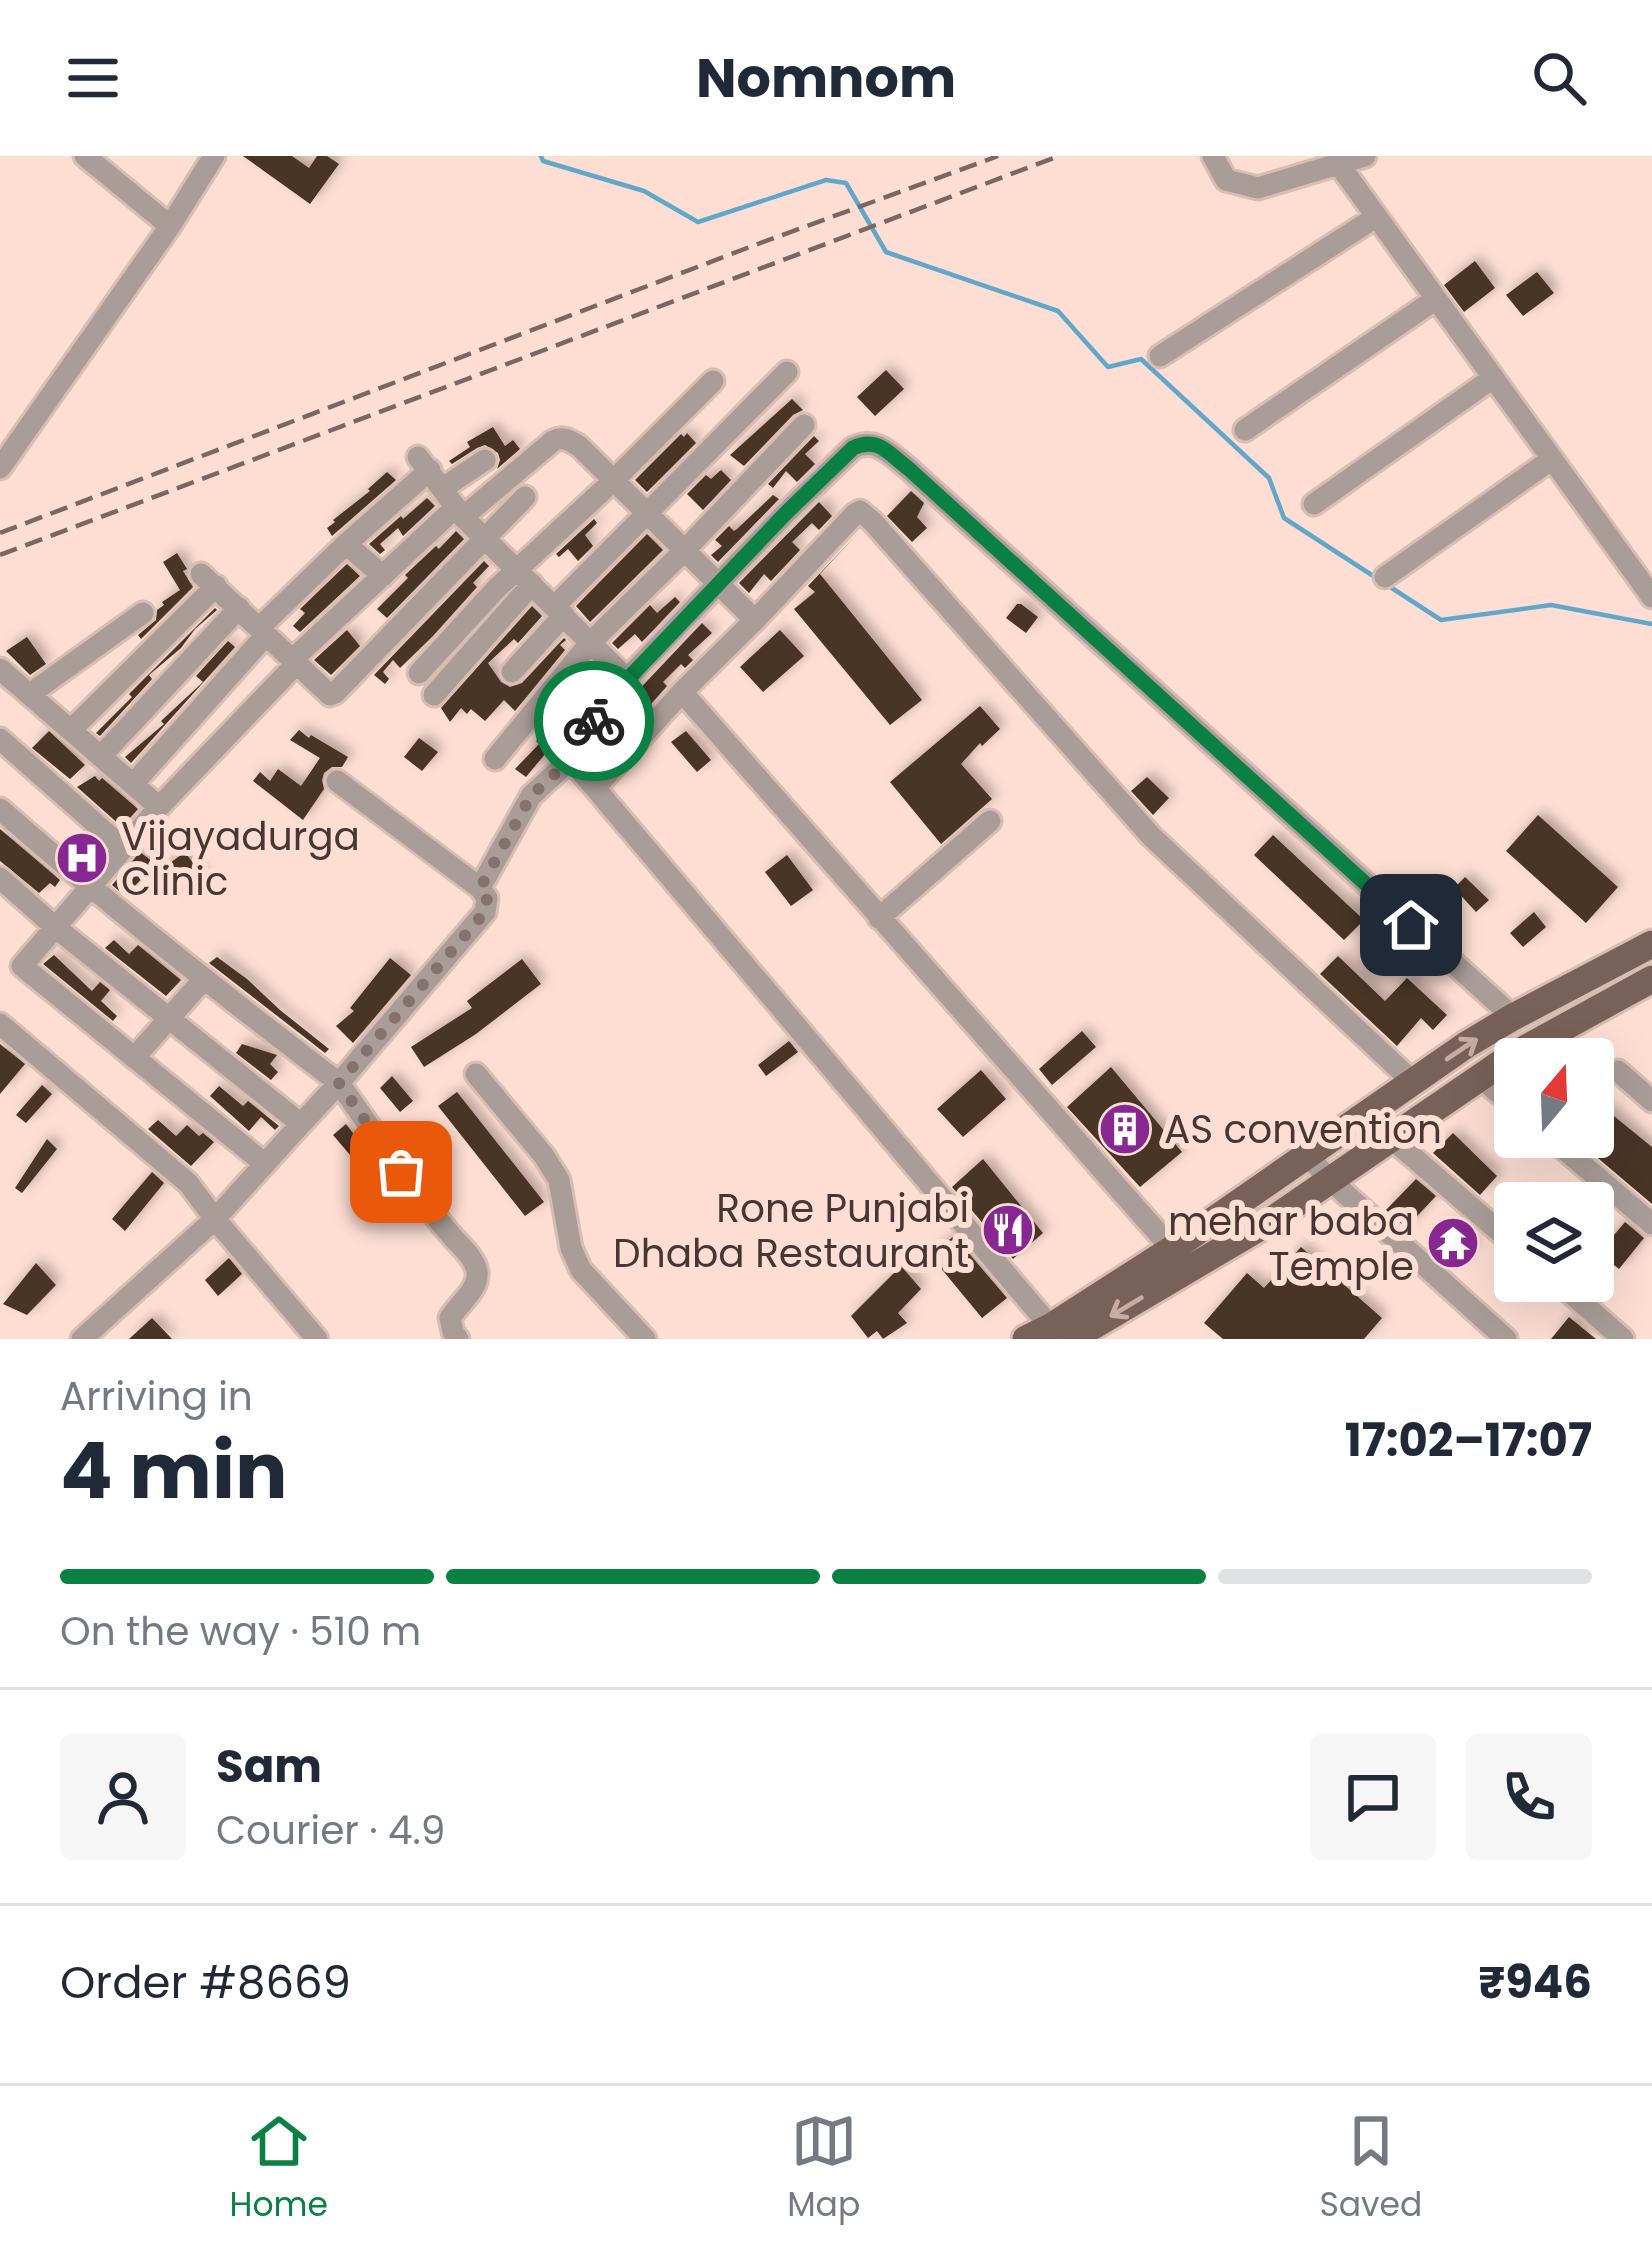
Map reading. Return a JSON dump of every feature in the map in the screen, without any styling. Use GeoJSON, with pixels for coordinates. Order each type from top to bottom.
{"type":"FeatureCollection","features":[{"type":"Feature","properties":{"kind":"main road"},"geometry":{"type":"LineString","coordinates":[[1061,1335],[1276,1175],[1466,1045],[1652,944]]}},
{"type":"Feature","properties":{"kind":"main road"},"geometry":{"type":"LineString","coordinates":[[1026,1339],[1061,1335],[1272,1220],[1480,1077],[1652,979]]}},
{"type":"Feature","properties":{"kind":"street"},"geometry":{"type":"LineString","coordinates":[[86,156],[170,226]]}},
{"type":"Feature","properties":{"kind":"street"},"geometry":{"type":"LineString","coordinates":[[0,468],[214,156]]}},
{"type":"Feature","properties":{"kind":"street"},"geometry":{"type":"LineString","coordinates":[[1213,156],[1226,180],[1258,188],[1365,156]]}},
{"type":"Feature","properties":{"kind":"street"},"geometry":{"type":"LineString","coordinates":[[1340,166],[1652,598]]}},
{"type":"Feature","properties":{"kind":"street"},"geometry":{"type":"LineString","coordinates":[[1160,356],[1376,217]]}},
{"type":"Feature","properties":{"kind":"street"},"geometry":{"type":"LineString","coordinates":[[1245,430],[1436,298]]}},
{"type":"Feature","properties":{"kind":"street"},"geometry":{"type":"LineString","coordinates":[[512,672],[559,611],[787,372]]}},
{"type":"Feature","properties":{"kind":"street"},"geometry":{"type":"LineString","coordinates":[[1314,504],[1493,378]]}},
{"type":"Feature","properties":{"kind":"street"},"geometry":{"type":"LineString","coordinates":[[434,695],[525,577],[713,381]]}},
{"type":"Feature","properties":{"kind":"street"},"geometry":{"type":"LineString","coordinates":[[495,760],[590,643],[804,425]]}},
{"type":"Feature","properties":{"kind":"street"},"geometry":{"type":"LineString","coordinates":[[266,1165],[22,966],[159,807],[294,662],[383,576],[560,437],[578,446],[755,620]]}},
{"type":"Feature","properties":{"kind":"street"},"geometry":{"type":"LineString","coordinates":[[480,888],[531,796],[573,757],[578,741],[627,680],[785,514],[853,448],[866,442],[877,444],[909,469],[1513,1017]]}},
{"type":"Feature","properties":{"kind":"street"},"geometry":{"type":"LineString","coordinates":[[1385,577],[1552,459]]}},
{"type":"Feature","properties":{"kind":"street"},"geometry":{"type":"LineString","coordinates":[[133,784],[263,631],[346,544],[430,472],[485,460]]}},
{"type":"Feature","properties":{"kind":"street"},"geometry":{"type":"LineString","coordinates":[[430,472],[484,538],[627,680]]}},
{"type":"Feature","properties":{"kind":"street"},"geometry":{"type":"LineString","coordinates":[[71,730],[208,580],[325,692],[335,693],[525,497]]}},
{"type":"Feature","properties":{"kind":"street"},"geometry":{"type":"LineString","coordinates":[[595,788],[849,520],[860,512],[866,514],[1151,836],[1414,1083]]}},
{"type":"Feature","properties":{"kind":"street"},"geometry":{"type":"LineString","coordinates":[[346,544],[383,576]]}},
{"type":"Feature","properties":{"kind":"street"},"geometry":{"type":"LineString","coordinates":[[419,673],[496,589],[525,577]]}},
{"type":"Feature","properties":{"kind":"street"},"geometry":{"type":"LineString","coordinates":[[100,756],[239,608]]}},
{"type":"Feature","properties":{"kind":"street"},"geometry":{"type":"LineString","coordinates":[[30,694],[143,614]]}},
{"type":"Feature","properties":{"kind":"street"},"geometry":{"type":"LineString","coordinates":[[0,668],[159,807]]}},
{"type":"Feature","properties":{"kind":"street"},"geometry":{"type":"LineString","coordinates":[[682,692],[1172,1250]]}},
{"type":"Feature","properties":{"kind":"street"},"geometry":{"type":"LineString","coordinates":[[0,739],[123,848]]}},
{"type":"Feature","properties":{"kind":"street"},"geometry":{"type":"LineString","coordinates":[[573,757],[1061,1335]]}},
{"type":"Feature","properties":{"kind":"street"},"geometry":{"type":"LineString","coordinates":[[82,1339],[215,1219],[266,1165],[485,912],[487,898],[480,888],[338,781]]}},
{"type":"Feature","properties":{"kind":"street"},"geometry":{"type":"LineString","coordinates":[[0,809],[89,888],[339,1083],[423,1203],[475,1263],[475,1288],[450,1318],[458,1339]]}},
{"type":"Feature","properties":{"kind":"street"},"geometry":{"type":"LineString","coordinates":[[880,918],[990,821]]}},
{"type":"Feature","properties":{"kind":"street"},"geometry":{"type":"LineString","coordinates":[[0,878],[302,1124]]}},
{"type":"Feature","properties":{"kind":"street"},"geometry":{"type":"LineString","coordinates":[[134,1058],[203,980]]}},
{"type":"Feature","properties":{"kind":"street"},"geometry":{"type":"LineString","coordinates":[[0,1024],[188,1183],[317,1339]]}},
{"type":"Feature","properties":{"kind":"street"},"geometry":{"type":"LineString","coordinates":[[1618,1071],[1652,1101]]}},
{"type":"Feature","properties":{"kind":"street"},"geometry":{"type":"LineString","coordinates":[[476,1074],[559,1180],[571,1248],[581,1270],[645,1339]]}},
{"type":"Feature","properties":{"kind":"street"},"geometry":{"type":"LineString","coordinates":[[1480,1077],[1494,1089]]}},
{"type":"Feature","properties":{"kind":"street"},"geometry":{"type":"LineString","coordinates":[[1391,1138],[1494,1227]]}},
{"type":"Feature","properties":{"kind":"street"},"geometry":{"type":"LineString","coordinates":[[1308,1156],[1507,1339]]}},
{"type":"Feature","properties":{"kind":"street"},"geometry":{"type":"LineString","coordinates":[[1575,1158],[1652,1224]]}},
{"type":"Feature","properties":{"kind":"street"},"geometry":{"type":"LineString","coordinates":[[1581,1302],[1623,1339]]}},
{"type":"Feature","properties":{"kind":"building"},"geometry":{"type":"Polygon","coordinates":[[[243,156],[292,156],[309,168],[317,156],[327,156],[339,164],[310,204],[243,156]]]}},
{"type":"Feature","properties":{"kind":"building"},"geometry":{"type":"Polygon","coordinates":[[[1475,261],[1495,288],[1464,312],[1444,285],[1475,261]]]}},
{"type":"Feature","properties":{"kind":"building"},"geometry":{"type":"Polygon","coordinates":[[[1537,272],[1554,293],[1523,316],[1506,295],[1537,272]]]}},
{"type":"Feature","properties":{"kind":"building"},"geometry":{"type":"Polygon","coordinates":[[[886,370],[904,389],[875,416],[857,397],[886,370]]]}},
{"type":"Feature","properties":{"kind":"building"},"geometry":{"type":"Polygon","coordinates":[[[792,399],[803,410],[744,466],[730,455],[792,399]]]}},
{"type":"Feature","properties":{"kind":"building"},"geometry":{"type":"Polygon","coordinates":[[[493,427],[505,446],[513,440],[520,449],[497,469],[498,453],[485,445],[452,464],[449,461],[470,447],[467,442],[493,427]]]}},
{"type":"Feature","properties":{"kind":"building"},"geometry":{"type":"Polygon","coordinates":[[[687,433],[696,443],[647,492],[635,480],[687,433]]]}},
{"type":"Feature","properties":{"kind":"building"},"geometry":{"type":"Polygon","coordinates":[[[814,436],[819,441],[805,454],[815,464],[797,482],[786,471],[773,488],[768,484],[814,436]]]}},
{"type":"Feature","properties":{"kind":"building"},"geometry":{"type":"Polygon","coordinates":[[[721,470],[731,480],[703,510],[687,494],[706,475],[711,479],[721,470]]]}},
{"type":"Feature","properties":{"kind":"building"},"geometry":{"type":"Polygon","coordinates":[[[387,472],[396,480],[332,536],[327,528],[333,520],[387,472]]]}},
{"type":"Feature","properties":{"kind":"building"},"geometry":{"type":"Polygon","coordinates":[[[911,491],[924,503],[917,517],[927,528],[912,542],[887,516],[911,491]]]}},
{"type":"Feature","properties":{"kind":"building"},"geometry":{"type":"Polygon","coordinates":[[[773,495],[779,499],[718,562],[711,555],[722,546],[715,540],[729,526],[737,529],[773,495]]]}},
{"type":"Feature","properties":{"kind":"building"},"geometry":{"type":"Polygon","coordinates":[[[427,498],[435,506],[403,536],[398,528],[380,544],[385,550],[380,554],[369,544],[401,516],[403,519],[427,498]]]}},
{"type":"Feature","properties":{"kind":"building"},"geometry":{"type":"Polygon","coordinates":[[[819,502],[832,516],[819,530],[812,523],[792,542],[800,550],[771,581],[764,574],[749,593],[739,583],[819,502]]]}},
{"type":"Feature","properties":{"kind":"building"},"geometry":{"type":"Polygon","coordinates":[[[594,519],[597,523],[585,535],[593,546],[578,561],[568,549],[559,557],[556,554],[594,519]]]}},
{"type":"Feature","properties":{"kind":"building"},"geometry":{"type":"Polygon","coordinates":[[[456,531],[464,539],[387,618],[377,609],[408,578],[405,575],[456,531]]]}},
{"type":"Feature","properties":{"kind":"building"},"geometry":{"type":"Polygon","coordinates":[[[860,531],[820,574],[922,700],[890,725],[794,609],[815,592],[808,586],[860,531]]]}},
{"type":"Feature","properties":{"kind":"building"},"geometry":{"type":"Polygon","coordinates":[[[647,534],[663,550],[590,622],[576,606],[647,534]]]}},
{"type":"Feature","properties":{"kind":"building"},"geometry":{"type":"Polygon","coordinates":[[[177,553],[193,587],[141,639],[138,635],[156,620],[162,602],[180,590],[163,562],[177,553]]]}},
{"type":"Feature","properties":{"kind":"building"},"geometry":{"type":"Polygon","coordinates":[[[484,561],[489,566],[473,583],[477,587],[433,636],[400,668],[393,660],[383,672],[389,679],[385,684],[374,675],[484,561]]]}},
{"type":"Feature","properties":{"kind":"building"},"geometry":{"type":"Polygon","coordinates":[[[347,564],[360,576],[300,632],[293,626],[305,613],[300,609],[347,564]]]}},
{"type":"Feature","properties":{"kind":"building"},"geometry":{"type":"Polygon","coordinates":[[[675,597],[680,602],[642,642],[635,634],[618,649],[612,643],[650,605],[657,613],[675,597]]]}},
{"type":"Feature","properties":{"kind":"building"},"geometry":{"type":"Polygon","coordinates":[[[1017,604],[1038,617],[1026,633],[1006,618],[1017,604]]]}},
{"type":"Feature","properties":{"kind":"building"},"geometry":{"type":"Polygon","coordinates":[[[532,606],[542,616],[518,643],[514,639],[488,663],[501,682],[510,687],[522,683],[564,638],[560,645],[565,650],[515,711],[504,700],[485,721],[471,709],[467,714],[461,708],[450,722],[441,708],[532,606]]]}},
{"type":"Feature","properties":{"kind":"building"},"geometry":{"type":"Polygon","coordinates":[[[215,608],[181,648],[149,675],[152,679],[100,736],[96,733],[132,697],[129,694],[215,608]]]}},
{"type":"Feature","properties":{"kind":"building"},"geometry":{"type":"Polygon","coordinates":[[[702,623],[712,633],[688,655],[693,660],[685,668],[681,664],[663,682],[667,686],[644,712],[630,699],[702,623]]]}},
{"type":"Feature","properties":{"kind":"building"},"geometry":{"type":"Polygon","coordinates":[[[347,630],[360,646],[331,675],[314,660],[347,630]]]}},
{"type":"Feature","properties":{"kind":"building"},"geometry":{"type":"Polygon","coordinates":[[[780,630],[804,656],[763,692],[740,667],[780,630]]]}},
{"type":"Feature","properties":{"kind":"building"},"geometry":{"type":"Polygon","coordinates":[[[27,637],[46,664],[30,675],[6,651],[27,637]]]}},
{"type":"Feature","properties":{"kind":"building"},"geometry":{"type":"Polygon","coordinates":[[[228,641],[235,647],[131,763],[125,757],[203,682],[196,676],[228,641]]]}},
{"type":"Feature","properties":{"kind":"building"},"geometry":{"type":"Polygon","coordinates":[[[980,706],[1000,729],[961,764],[992,799],[941,844],[890,782],[980,706]]]}},
{"type":"Feature","properties":{"kind":"building"},"geometry":{"type":"Polygon","coordinates":[[[556,723],[565,730],[526,777],[515,769],[556,723]]]}},
{"type":"Feature","properties":{"kind":"building"},"geometry":{"type":"Polygon","coordinates":[[[299,730],[348,757],[342,767],[324,773],[324,789],[303,820],[253,781],[260,772],[270,781],[278,769],[301,786],[320,758],[290,740],[299,730]]]}},
{"type":"Feature","properties":{"kind":"building"},"geometry":{"type":"Polygon","coordinates":[[[49,731],[85,765],[70,779],[32,748],[49,731]]]}},
{"type":"Feature","properties":{"kind":"building"},"geometry":{"type":"Polygon","coordinates":[[[686,731],[711,760],[697,772],[671,742],[686,731]]]}},
{"type":"Feature","properties":{"kind":"building"},"geometry":{"type":"Polygon","coordinates":[[[419,738],[438,752],[422,771],[404,757],[419,738]]]}},
{"type":"Feature","properties":{"kind":"building"},"geometry":{"type":"Polygon","coordinates":[[[95,776],[138,809],[122,827],[77,787],[95,776]]]}},
{"type":"Feature","properties":{"kind":"building"},"geometry":{"type":"Polygon","coordinates":[[[1147,777],[1169,798],[1153,815],[1131,791],[1147,777]]]}},
{"type":"Feature","properties":{"kind":"building"},"geometry":{"type":"Polygon","coordinates":[[[1538,815],[1618,887],[1586,923],[1506,851],[1538,815]]]}},
{"type":"Feature","properties":{"kind":"building"},"geometry":{"type":"Polygon","coordinates":[[[0,829],[60,880],[55,887],[50,883],[39,893],[0,861],[0,829]]]}},
{"type":"Feature","properties":{"kind":"building"},"geometry":{"type":"Polygon","coordinates":[[[1273,835],[1364,920],[1344,940],[1254,855],[1273,835]]]}},
{"type":"Feature","properties":{"kind":"building"},"geometry":{"type":"Polygon","coordinates":[[[140,852],[156,864],[125,896],[112,885],[140,852]]]}},
{"type":"Feature","properties":{"kind":"building"},"geometry":{"type":"Polygon","coordinates":[[[185,852],[204,878],[173,897],[155,874],[185,852]]]}},
{"type":"Feature","properties":{"kind":"building"},"geometry":{"type":"Polygon","coordinates":[[[787,855],[813,890],[791,906],[765,872],[787,855]]]}},
{"type":"Feature","properties":{"kind":"building"},"geometry":{"type":"Polygon","coordinates":[[[1465,877],[1489,900],[1476,912],[1454,888],[1465,877]]]}},
{"type":"Feature","properties":{"kind":"building"},"geometry":{"type":"Polygon","coordinates":[[[1534,912],[1546,927],[1523,947],[1510,933],[1534,912]]]}},
{"type":"Feature","properties":{"kind":"building"},"geometry":{"type":"Polygon","coordinates":[[[114,940],[129,954],[138,945],[181,980],[166,996],[105,948],[114,940]]]}},
{"type":"Feature","properties":{"kind":"building"},"geometry":{"type":"Polygon","coordinates":[[[54,955],[92,991],[100,982],[110,990],[101,1001],[117,1016],[113,1021],[43,964],[54,955]]]}},
{"type":"Feature","properties":{"kind":"building"},"geometry":{"type":"Polygon","coordinates":[[[1338,956],[1385,1001],[1407,978],[1447,1015],[1433,1030],[1421,1018],[1397,1046],[1320,974],[1338,956]]]}},
{"type":"Feature","properties":{"kind":"building"},"geometry":{"type":"Polygon","coordinates":[[[217,957],[329,1049],[325,1053],[209,963],[217,957]]]}},
{"type":"Feature","properties":{"kind":"building"},"geometry":{"type":"Polygon","coordinates":[[[390,958],[411,975],[353,1043],[336,1026],[354,1011],[350,1008],[390,958]]]}},
{"type":"Feature","properties":{"kind":"building"},"geometry":{"type":"Polygon","coordinates":[[[522,959],[541,984],[424,1067],[411,1047],[472,1008],[467,1001],[522,959]]]}},
{"type":"Feature","properties":{"kind":"building"},"geometry":{"type":"Polygon","coordinates":[[[1082,1031],[1096,1047],[1052,1085],[1039,1069],[1082,1031]]]}},
{"type":"Feature","properties":{"kind":"building"},"geometry":{"type":"Polygon","coordinates":[[[789,1041],[798,1052],[766,1076],[758,1065],[789,1041]]]}},
{"type":"Feature","properties":{"kind":"building"},"geometry":{"type":"Polygon","coordinates":[[[0,1044],[25,1064],[0,1094],[0,1044]]]}},
{"type":"Feature","properties":{"kind":"building"},"geometry":{"type":"Polygon","coordinates":[[[242,1044],[277,1055],[270,1064],[278,1072],[271,1080],[236,1053],[242,1044]]]}},
{"type":"Feature","properties":{"kind":"building","name":"AS convention"},"geometry":{"type":"Polygon","coordinates":[[[1111,1067],[1182,1152],[1140,1187],[1067,1107],[1111,1067]]]}},
{"type":"Feature","properties":{"kind":"building"},"geometry":{"type":"Polygon","coordinates":[[[981,1070],[1006,1099],[963,1137],[937,1109],[981,1070]]]}},
{"type":"Feature","properties":{"kind":"building"},"geometry":{"type":"Polygon","coordinates":[[[392,1076],[413,1101],[400,1112],[380,1088],[392,1076]]]}},
{"type":"Feature","properties":{"kind":"building"},"geometry":{"type":"Polygon","coordinates":[[[42,1085],[52,1094],[26,1123],[16,1115],[42,1085]]]}},
{"type":"Feature","properties":{"kind":"building"},"geometry":{"type":"Polygon","coordinates":[[[219,1086],[243,1106],[248,1101],[279,1126],[275,1130],[261,1117],[249,1131],[210,1096],[219,1086]]]}},
{"type":"Feature","properties":{"kind":"building"},"geometry":{"type":"Polygon","coordinates":[[[457,1092],[544,1202],[525,1216],[438,1106],[457,1092]]]}},
{"type":"Feature","properties":{"kind":"building"},"geometry":{"type":"Polygon","coordinates":[[[1614,1116],[1652,1147],[1652,1204],[1598,1158],[1614,1158],[1614,1116]]]}},
{"type":"Feature","properties":{"kind":"building"},"geometry":{"type":"Polygon","coordinates":[[[158,1120],[176,1136],[187,1125],[214,1142],[191,1166],[148,1129],[158,1120]]]}},
{"type":"Feature","properties":{"kind":"building"},"geometry":{"type":"Polygon","coordinates":[[[346,1124],[389,1180],[379,1189],[333,1135],[346,1124]]]}},
{"type":"Feature","properties":{"kind":"building"},"geometry":{"type":"Polygon","coordinates":[[[1453,1133],[1497,1176],[1480,1195],[1433,1153],[1453,1133]]]}},
{"type":"Feature","properties":{"kind":"building"},"geometry":{"type":"Polygon","coordinates":[[[47,1139],[57,1149],[22,1193],[15,1188],[47,1139]]]}},
{"type":"Feature","properties":{"kind":"building"},"geometry":{"type":"Polygon","coordinates":[[[983,1159],[1043,1233],[1013,1259],[952,1187],[983,1159]]]}},
{"type":"Feature","properties":{"kind":"building"},"geometry":{"type":"Polygon","coordinates":[[[152,1172],[164,1183],[125,1231],[112,1219],[152,1172]]]}},
{"type":"Feature","properties":{"kind":"building"},"geometry":{"type":"Polygon","coordinates":[[[1416,1179],[1436,1196],[1406,1228],[1386,1210],[1416,1179]]]}},
{"type":"Feature","properties":{"kind":"building"},"geometry":{"type":"Polygon","coordinates":[[[1625,1222],[1644,1238],[1619,1269],[1614,1265],[1614,1235],[1625,1222]]]}},
{"type":"Feature","properties":{"kind":"building"},"geometry":{"type":"Polygon","coordinates":[[[1449,1223],[1475,1245],[1454,1270],[1428,1247],[1449,1223]]]}},
{"type":"Feature","properties":{"kind":"building"},"geometry":{"type":"Polygon","coordinates":[[[954,1236],[1007,1298],[982,1318],[930,1255],[954,1236]]]}},
{"type":"Feature","properties":{"kind":"building"},"geometry":{"type":"Polygon","coordinates":[[[1301,1247],[1382,1318],[1364,1339],[1223,1339],[1204,1323],[1247,1273],[1264,1288],[1301,1247]]]}},
{"type":"Feature","properties":{"kind":"building"},"geometry":{"type":"Polygon","coordinates":[[[229,1258],[242,1274],[218,1296],[205,1280],[229,1258]]]}},
{"type":"Feature","properties":{"kind":"building"},"geometry":{"type":"Polygon","coordinates":[[[36,1263],[56,1285],[27,1315],[3,1304],[36,1263]]]}},
{"type":"Feature","properties":{"kind":"building"},"geometry":{"type":"Polygon","coordinates":[[[901,1266],[921,1289],[898,1313],[907,1323],[883,1339],[877,1331],[868,1338],[851,1316],[901,1266]]]}},
{"type":"Feature","properties":{"kind":"building"},"geometry":{"type":"Polygon","coordinates":[[[1569,1317],[1596,1339],[1551,1339],[1569,1317]]]}},
{"type":"Feature","properties":{"kind":"building"},"geometry":{"type":"Polygon","coordinates":[[[152,1318],[172,1339],[129,1339],[152,1318]]]}},
{"type":"Feature","properties":{"kind":"waterway"},"geometry":{"type":"LineString","coordinates":[[541,156],[543,161],[644,191],[698,222],[826,180],[846,183],[886,252],[1058,311],[1108,367],[1141,359],[1269,478],[1284,518],[1441,620],[1551,605],[1652,624]]}},
{"type":"Feature","properties":{"kind":"railway"},"geometry":{"type":"LineString","coordinates":[[0,533],[998,156]]}},
{"type":"Feature","properties":{"kind":"railway"},"geometry":{"type":"LineString","coordinates":[[0,555],[1059,156]]}},
{"type":"Feature","properties":{"kind":"way so far"},"geometry":{"type":"LineString","coordinates":[[401,1172],[339,1083],[485,912],[487,898],[480,888],[522,809],[573,757],[578,741],[594,721]]}},
{"type":"Feature","properties":{"kind":"place","name":"Vijayadurga Clinic"},"geometry":{"type":"Point","coordinates":[82,858]}},
{"type":"Feature","properties":{"kind":"place","name":"AS convention"},"geometry":{"type":"Point","coordinates":[1125,1129]}},
{"type":"Feature","properties":{"kind":"place","name":"Rone Punjabi Dhaba Restaurant"},"geometry":{"type":"Point","coordinates":[1008,1230]}},
{"type":"Feature","properties":{"kind":"place","name":"mehar baba Temple"},"geometry":{"type":"Point","coordinates":[1453,1243]}},
{"type":"Feature","properties":{"kind":"route"},"geometry":{"type":"LineString","coordinates":[[594,721],[785,514],[853,448],[866,442],[877,444],[1411,925]]}}]}
